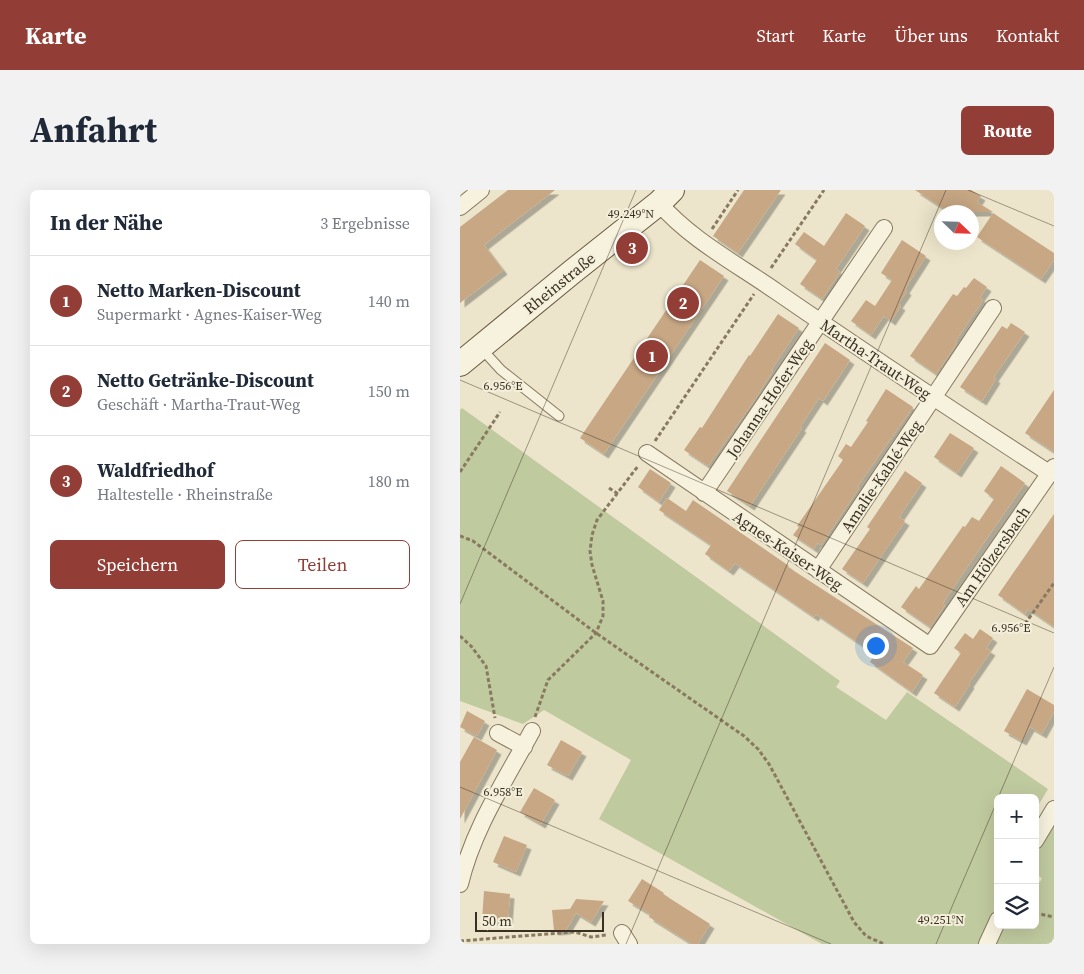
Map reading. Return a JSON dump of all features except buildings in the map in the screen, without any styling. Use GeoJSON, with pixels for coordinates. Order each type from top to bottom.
{"type":"FeatureCollection","features":[{"type":"Feature","properties":{"kind":"street"},"geometry":{"type":"LineString","coordinates":[[460,207],[481,190]]}},
{"type":"Feature","properties":{"kind":"street","name":"Rheinstraße"},"geometry":{"type":"LineString","coordinates":[[460,364],[666,196],[676,220],[704,242]]}},
{"type":"Feature","properties":{"kind":"street","name":"Johanna-Hofer-Weg"},"geometry":{"type":"LineString","coordinates":[[704,493],[884,228]]}},
{"type":"Feature","properties":{"kind":"street","name":"Martha-Traut-Weg"},"geometry":{"type":"LineString","coordinates":[[704,242],[933,397],[1052,470]]}},
{"type":"Feature","properties":{"kind":"street","name":"Amalie-Kablé-Weg"},"geometry":{"type":"LineString","coordinates":[[818,570],[993,308]]}},
{"type":"Feature","properties":{"kind":"street","name":"Agnes-Kaiser-Weg"},"geometry":{"type":"LineString","coordinates":[[647,453],[930,646]]}},
{"type":"Feature","properties":{"kind":"street","name":"Am Hölzersbach"},"geometry":{"type":"LineString","coordinates":[[930,646],[1052,470]]}},
{"type":"Feature","properties":{"kind":"street"},"geometry":{"type":"LineString","coordinates":[[460,884],[466,860],[476,834],[532,731]]}},
{"type":"Feature","properties":{"kind":"street"},"geometry":{"type":"LineString","coordinates":[[498,733],[524,747]]}},
{"type":"Feature","properties":{"kind":"street"},"geometry":{"type":"LineString","coordinates":[[1036,839],[1054,809]]}},
{"type":"Feature","properties":{"kind":"street"},"geometry":{"type":"LineString","coordinates":[[987,944],[994,929]]}},
{"type":"Feature","properties":{"kind":"lane"},"geometry":{"type":"LineString","coordinates":[[480,347],[501,370],[559,416]]}},
{"type":"Feature","properties":{"kind":"path"},"geometry":{"type":"LineString","coordinates":[[704,242],[738,190]]}},
{"type":"Feature","properties":{"kind":"path"},"geometry":{"type":"LineString","coordinates":[[532,731],[548,680],[596,633],[603,616],[603,601],[592,565],[590,551],[592,535],[597,520],[647,453],[824,190]]}},
{"type":"Feature","properties":{"kind":"path"},"geometry":{"type":"LineString","coordinates":[[460,472],[500,412]]}},
{"type":"Feature","properties":{"kind":"path"},"geometry":{"type":"LineString","coordinates":[[610,488],[618,494]]}},
{"type":"Feature","properties":{"kind":"path"},"geometry":{"type":"LineString","coordinates":[[460,536],[473,541],[596,633],[744,736],[758,749],[769,764],[854,922],[866,936],[884,944]]}},
{"type":"Feature","properties":{"kind":"path"},"geometry":{"type":"LineString","coordinates":[[1026,624],[1054,583]]}},
{"type":"Feature","properties":{"kind":"path"},"geometry":{"type":"LineString","coordinates":[[460,636],[472,646],[486,666],[492,701]]}},
{"type":"Feature","properties":{"kind":"path"},"geometry":{"type":"LineString","coordinates":[[1039,914],[1054,917]]}},
{"type":"Feature","properties":{"kind":"path"},"geometry":{"type":"LineString","coordinates":[[460,941],[575,932],[591,936],[626,938]]}},
{"type":"Feature","properties":{"kind":"green space"},"geometry":{"type":"Polygon","coordinates":[[[462,408],[840,681],[836,687],[886,720],[907,692],[1048,789],[1039,804],[1039,794],[994,794],[994,929],[1039,929],[1039,881],[1042,878],[1039,876],[1039,850],[1054,825],[1054,944],[822,944],[599,819],[631,760],[544,710],[523,724],[460,701],[460,410],[462,408]]]}},
{"type":"Feature","properties":{"kind":"place","name":"Waldfriedhof"},"geometry":{"type":"Point","coordinates":[632,248]}},
{"type":"Feature","properties":{"kind":"place","name":"Netto Getränke-Discount"},"geometry":{"type":"Point","coordinates":[683,303]}},
{"type":"Feature","properties":{"kind":"place","name":"Netto Marken-Discount"},"geometry":{"type":"Point","coordinates":[652,356]}}]}
